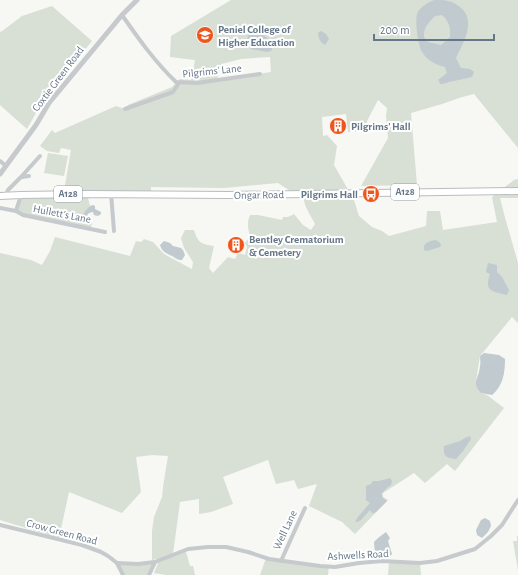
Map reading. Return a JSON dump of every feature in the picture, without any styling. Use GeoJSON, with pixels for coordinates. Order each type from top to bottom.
{"type":"FeatureCollection","features":[{"type":"Feature","properties":{"kind":"main road","name":"Ongar Road"},"geometry":{"type":"LineString","coordinates":[[3,196],[111,193],[228,195],[518,192]]}},
{"type":"Feature","properties":{"kind":"street","name":"Coxtie Green Road"},"geometry":{"type":"LineString","coordinates":[[0,174],[36,125],[49,103],[122,15],[137,0]]}},
{"type":"Feature","properties":{"kind":"street"},"geometry":{"type":"LineString","coordinates":[[122,15],[164,71],[176,82],[179,82]]}},
{"type":"Feature","properties":{"kind":"street","name":"Pilgrims' Lane"},"geometry":{"type":"LineString","coordinates":[[125,109],[172,92],[179,82],[197,83],[260,74]]}},
{"type":"Feature","properties":{"kind":"street"},"geometry":{"type":"LineString","coordinates":[[3,196],[40,156]]}},
{"type":"Feature","properties":{"kind":"street"},"geometry":{"type":"LineString","coordinates":[[0,161],[6,166]]}},
{"type":"Feature","properties":{"kind":"street"},"geometry":{"type":"LineString","coordinates":[[21,177],[29,176]]}},
{"type":"Feature","properties":{"kind":"street"},"geometry":{"type":"LineString","coordinates":[[111,193],[114,231]]}},
{"type":"Feature","properties":{"kind":"street","name":"Hullett's Lane"},"geometry":{"type":"LineString","coordinates":[[16,211],[21,195]]}},
{"type":"Feature","properties":{"kind":"street","name":"Hullett's Lane"},"geometry":{"type":"LineString","coordinates":[[0,208],[16,211],[23,215],[105,232]]}},
{"type":"Feature","properties":{"kind":"street","name":"Ashwells Road"},"geometry":{"type":"LineString","coordinates":[[117,563],[138,564],[155,562],[188,549],[208,547],[226,547],[269,559],[320,566],[382,562],[420,563],[437,561],[475,549],[502,525],[518,500]]}},
{"type":"Feature","properties":{"kind":"street","name":"Well Lane"},"geometry":{"type":"LineString","coordinates":[[281,561],[306,508]]}},
{"type":"Feature","properties":{"kind":"street","name":"Crow Green Road"},"geometry":{"type":"LineString","coordinates":[[0,525],[82,545],[108,556],[117,563]]}},
{"type":"Feature","properties":{"kind":"street"},"geometry":{"type":"LineString","coordinates":[[149,575],[155,562]]}},
{"type":"Feature","properties":{"kind":"street"},"geometry":{"type":"LineString","coordinates":[[117,563],[123,575]]}},
{"type":"Feature","properties":{"kind":"shaded area"},"geometry":{"type":"Polygon","coordinates":[[[231,0],[518,0],[518,148],[474,94],[411,113],[417,185],[361,186],[388,138],[386,116],[387,108],[378,100],[367,121],[368,131],[348,132],[346,114],[322,117],[323,136],[327,135],[337,146],[334,165],[354,200],[359,216],[372,227],[389,236],[426,226],[427,211],[440,211],[443,230],[497,222],[492,197],[514,180],[518,179],[518,198],[500,198],[518,263],[518,323],[512,317],[480,356],[476,381],[481,393],[487,395],[504,408],[455,471],[447,464],[425,483],[414,473],[383,493],[383,497],[388,500],[355,534],[342,522],[309,506],[317,484],[298,489],[294,480],[276,484],[268,460],[223,477],[233,504],[211,512],[199,514],[199,499],[180,502],[173,554],[185,550],[190,566],[193,566],[195,575],[166,575],[154,573],[158,563],[157,559],[152,560],[152,531],[154,517],[162,497],[168,456],[152,455],[136,457],[141,492],[122,513],[69,492],[59,538],[0,520],[0,253],[31,260],[42,265],[50,251],[55,237],[130,256],[136,241],[141,242],[144,239],[153,242],[164,254],[192,269],[193,262],[184,248],[181,238],[185,230],[194,230],[197,238],[201,242],[214,246],[209,268],[213,273],[228,257],[235,259],[238,253],[245,255],[247,247],[245,243],[249,238],[248,220],[250,215],[258,215],[282,220],[283,217],[288,217],[294,214],[303,225],[311,230],[315,224],[304,200],[278,183],[224,188],[151,187],[151,194],[87,194],[90,206],[82,216],[87,216],[92,222],[91,228],[23,215],[16,211],[21,195],[64,194],[71,150],[61,148],[59,153],[47,151],[40,146],[52,130],[55,133],[116,106],[125,109],[128,105],[172,87],[180,79],[191,80],[195,60],[170,57],[171,36],[231,0]],[[270,57],[241,59],[221,64],[217,80],[271,72],[270,57]]]}},
{"type":"Feature","properties":{"kind":"shaded area"},"geometry":{"type":"Polygon","coordinates":[[[434,0],[445,0],[457,5],[465,13],[468,19],[465,39],[456,58],[461,68],[470,69],[474,72],[472,77],[440,84],[438,80],[447,73],[445,67],[432,62],[422,52],[417,33],[417,14],[421,8],[434,0]],[[442,15],[435,16],[425,28],[424,37],[428,42],[441,45],[450,37],[449,25],[442,15]]]}},
{"type":"Feature","properties":{"kind":"shaded area"},"geometry":{"type":"Polygon","coordinates":[[[52,6],[92,41],[42,102],[27,129],[0,105],[0,31],[1,32],[22,16],[52,6]]]}},
{"type":"Feature","properties":{"kind":"shaded area"},"geometry":{"type":"Polygon","coordinates":[[[252,31],[259,33],[270,41],[273,47],[271,51],[267,52],[251,49],[248,43],[248,37],[249,32],[252,31]]]}},
{"type":"Feature","properties":{"kind":"shaded area"},"geometry":{"type":"Polygon","coordinates":[[[321,31],[326,34],[329,39],[325,45],[319,37],[318,33],[321,31]]]}},
{"type":"Feature","properties":{"kind":"shaded area"},"geometry":{"type":"Polygon","coordinates":[[[48,153],[68,156],[64,176],[44,173],[48,153]]]}},
{"type":"Feature","properties":{"kind":"shaded area"},"geometry":{"type":"Polygon","coordinates":[[[93,205],[95,206],[95,209],[101,212],[101,214],[98,216],[91,212],[87,216],[83,217],[82,216],[87,209],[93,205]]]}},
{"type":"Feature","properties":{"kind":"shaded area"},"geometry":{"type":"Polygon","coordinates":[[[435,240],[440,243],[440,247],[427,251],[424,250],[424,246],[426,244],[435,240]]]}},
{"type":"Feature","properties":{"kind":"shaded area"},"geometry":{"type":"Polygon","coordinates":[[[164,241],[183,250],[185,255],[182,260],[179,260],[163,251],[160,245],[164,241]]]}},
{"type":"Feature","properties":{"kind":"shaded area"},"geometry":{"type":"Polygon","coordinates":[[[488,263],[497,265],[497,272],[502,277],[509,290],[507,295],[493,291],[489,288],[488,280],[490,274],[486,272],[488,263]]]}},
{"type":"Feature","properties":{"kind":"shaded area"},"geometry":{"type":"Polygon","coordinates":[[[484,353],[499,355],[505,359],[503,379],[499,388],[492,395],[481,393],[476,386],[480,356],[484,353]]]}},
{"type":"Feature","properties":{"kind":"shaded area"},"geometry":{"type":"Polygon","coordinates":[[[470,436],[471,439],[456,459],[446,456],[444,446],[470,436]]]}},
{"type":"Feature","properties":{"kind":"shaded area"},"geometry":{"type":"Polygon","coordinates":[[[390,478],[392,481],[391,485],[381,494],[387,501],[376,512],[372,513],[370,510],[361,520],[355,522],[370,503],[366,500],[366,486],[371,484],[373,481],[390,478]]]}},
{"type":"Feature","properties":{"kind":"shaded area"},"geometry":{"type":"Polygon","coordinates":[[[485,518],[490,521],[491,526],[482,538],[477,535],[476,530],[481,520],[485,518]]]}},
{"type":"Feature","properties":{"kind":"shaded area"},"geometry":{"type":"Polygon","coordinates":[[[386,532],[390,538],[388,541],[392,554],[390,557],[375,554],[374,542],[386,532]]]}},
{"type":"Feature","properties":{"kind":"shaded area"},"geometry":{"type":"Polygon","coordinates":[[[517,536],[518,570],[513,541],[517,541],[517,536]]]}},
{"type":"Feature","properties":{"kind":"shaded area"},"geometry":{"type":"Polygon","coordinates":[[[266,558],[329,566],[328,575],[260,575],[266,558]]]}},
{"type":"Feature","properties":{"kind":"shaded area"},"geometry":{"type":"Polygon","coordinates":[[[155,562],[149,575],[123,575],[117,563],[155,562]]]}},
{"type":"Feature","properties":{"kind":"shaded area"},"geometry":{"type":"Polygon","coordinates":[[[389,562],[420,563],[421,575],[388,575],[389,562]]]}},
{"type":"Feature","properties":{"kind":"place","name":"Peniel College of Higher Education"},"geometry":{"type":"Point","coordinates":[205,35]}},
{"type":"Feature","properties":{"kind":"place","name":"Pilgrims' Hall"},"geometry":{"type":"Point","coordinates":[338,126]}},
{"type":"Feature","properties":{"kind":"place","name":"Pilgrims Hall"},"geometry":{"type":"Point","coordinates":[371,194]}},
{"type":"Feature","properties":{"kind":"place","name":"Bentley Crematorium & Cemetery"},"geometry":{"type":"Point","coordinates":[236,245]}}]}
